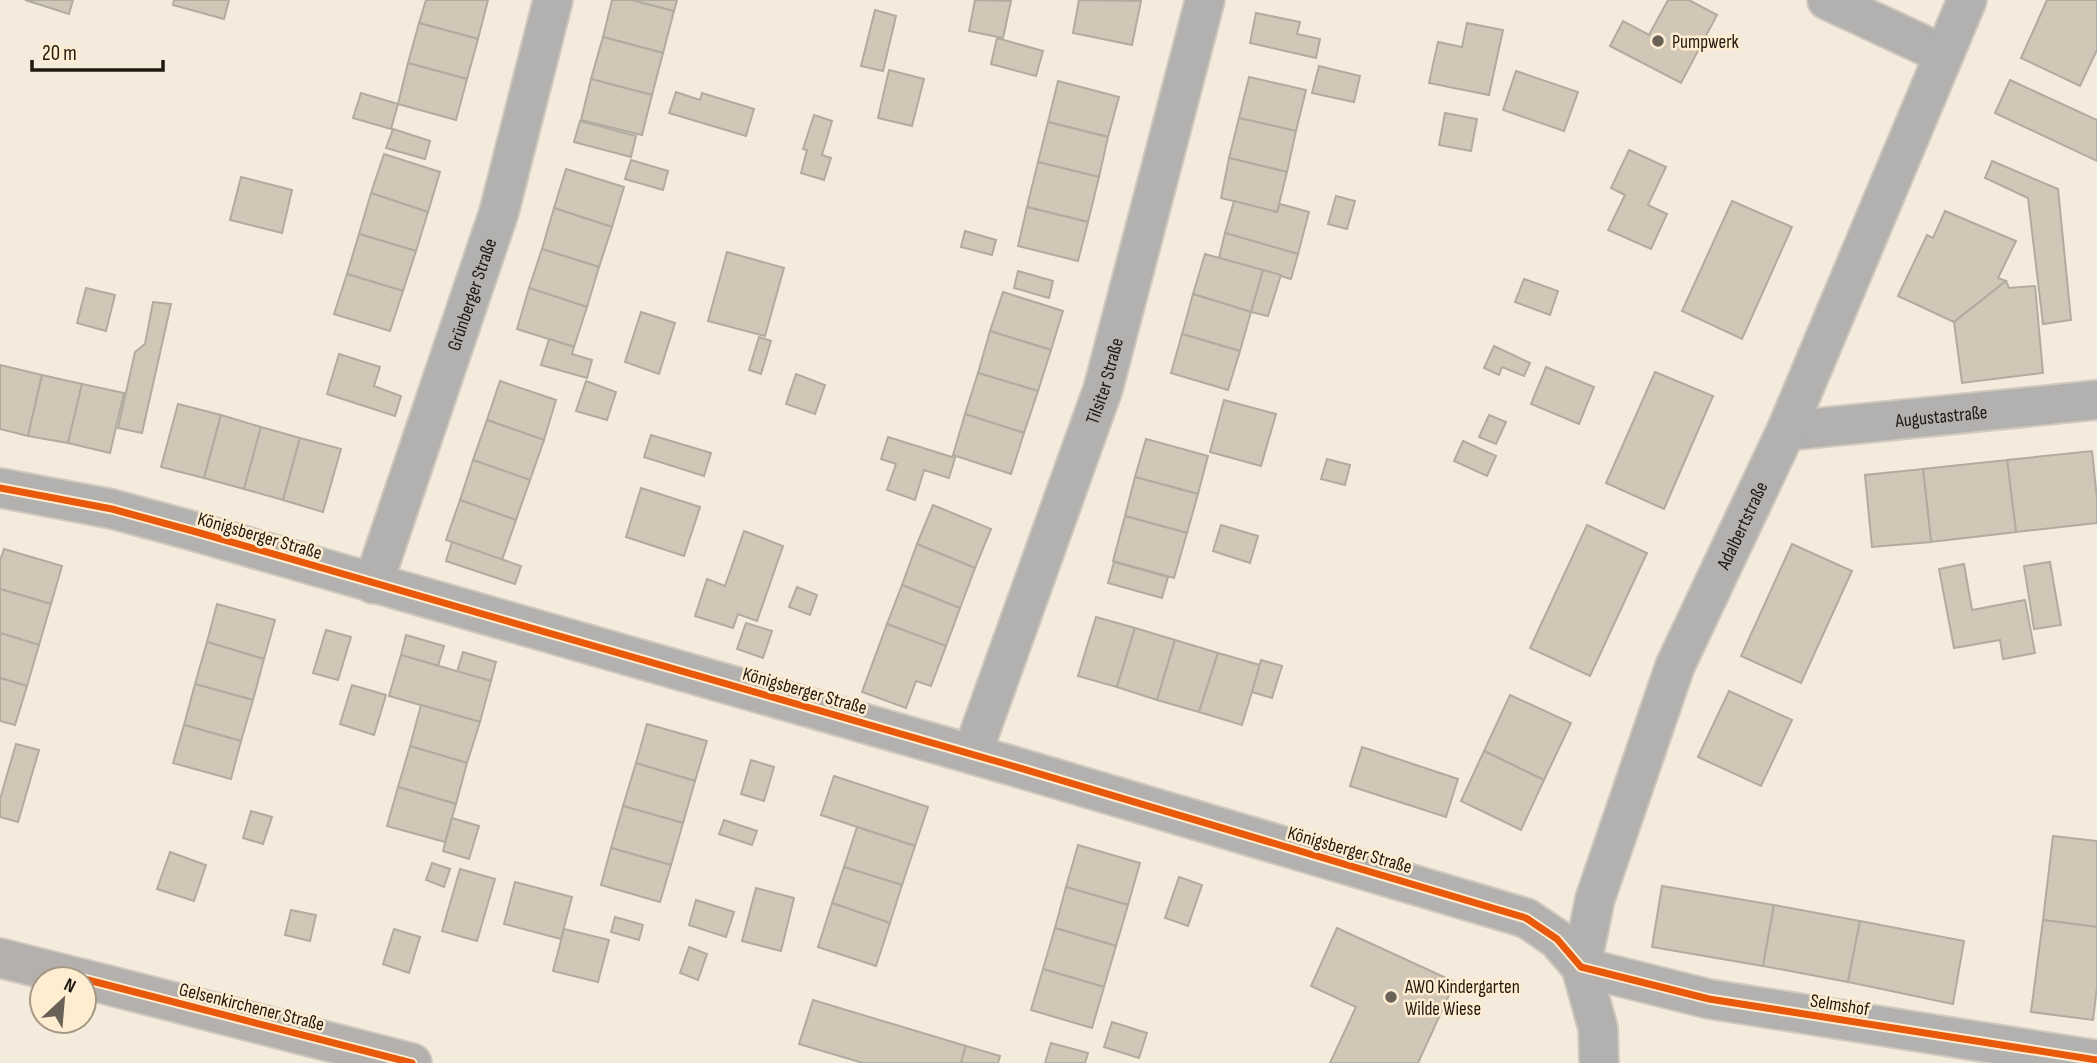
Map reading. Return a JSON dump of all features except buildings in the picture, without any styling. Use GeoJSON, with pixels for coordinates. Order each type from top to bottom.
{"type":"FeatureCollection","features":[{"type":"Feature","properties":{"kind":"main road","name":"Gelsenkirchener Straße"},"geometry":{"type":"LineString","coordinates":[[0,958],[28,965]]}},
{"type":"Feature","properties":{"kind":"main road","name":"Gelsenkirchener Straße"},"geometry":{"type":"LineString","coordinates":[[98,983],[412,1063]]}},
{"type":"Feature","properties":{"kind":"street","name":"Grünberger Straße"},"geometry":{"type":"LineString","coordinates":[[373,584],[499,212],[553,0]]}},
{"type":"Feature","properties":{"kind":"street","name":"Tilsiter Straße"},"geometry":{"type":"LineString","coordinates":[[972,754],[1103,389],[1205,0]]}},
{"type":"Feature","properties":{"kind":"street"},"geometry":{"type":"LineString","coordinates":[[1827,0],[1943,54]]}},
{"type":"Feature","properties":{"kind":"street","name":"Adalbertstraße"},"geometry":{"type":"LineString","coordinates":[[1599,1063],[1598,1028],[1581,967],[1595,899],[1675,666],[1786,431],[1967,0]]}},
{"type":"Feature","properties":{"kind":"street","name":"Augustastraße"},"geometry":{"type":"LineString","coordinates":[[1786,431],[2097,400]]}},
{"type":"Feature","properties":{"kind":"street","name":"Königsberger Straße"},"geometry":{"type":"LineString","coordinates":[[0,488],[112,509],[972,754],[1527,918],[1557,939],[1581,967]]}},
{"type":"Feature","properties":{"kind":"street","name":"Selmshof"},"geometry":{"type":"LineString","coordinates":[[1581,967],[1709,999],[2097,1060]]}},
{"type":"Feature","properties":{"kind":"cycle path"},"geometry":{"type":"LineString","coordinates":[[0,488],[112,509],[193,531],[1013,766],[1526,918],[1557,939],[1581,967],[1709,999],[2097,1060]]}},
{"type":"Feature","properties":{"kind":"cycle path"},"geometry":{"type":"LineString","coordinates":[[98,983],[412,1063]]}},
{"type":"Feature","properties":{"kind":"place","name":"Pumpwerk"},"geometry":{"type":"Point","coordinates":[1658,41]}},
{"type":"Feature","properties":{"kind":"place","name":"AWO Kindergarten Wilde Wiese"},"geometry":{"type":"Point","coordinates":[1391,997]}}]}
